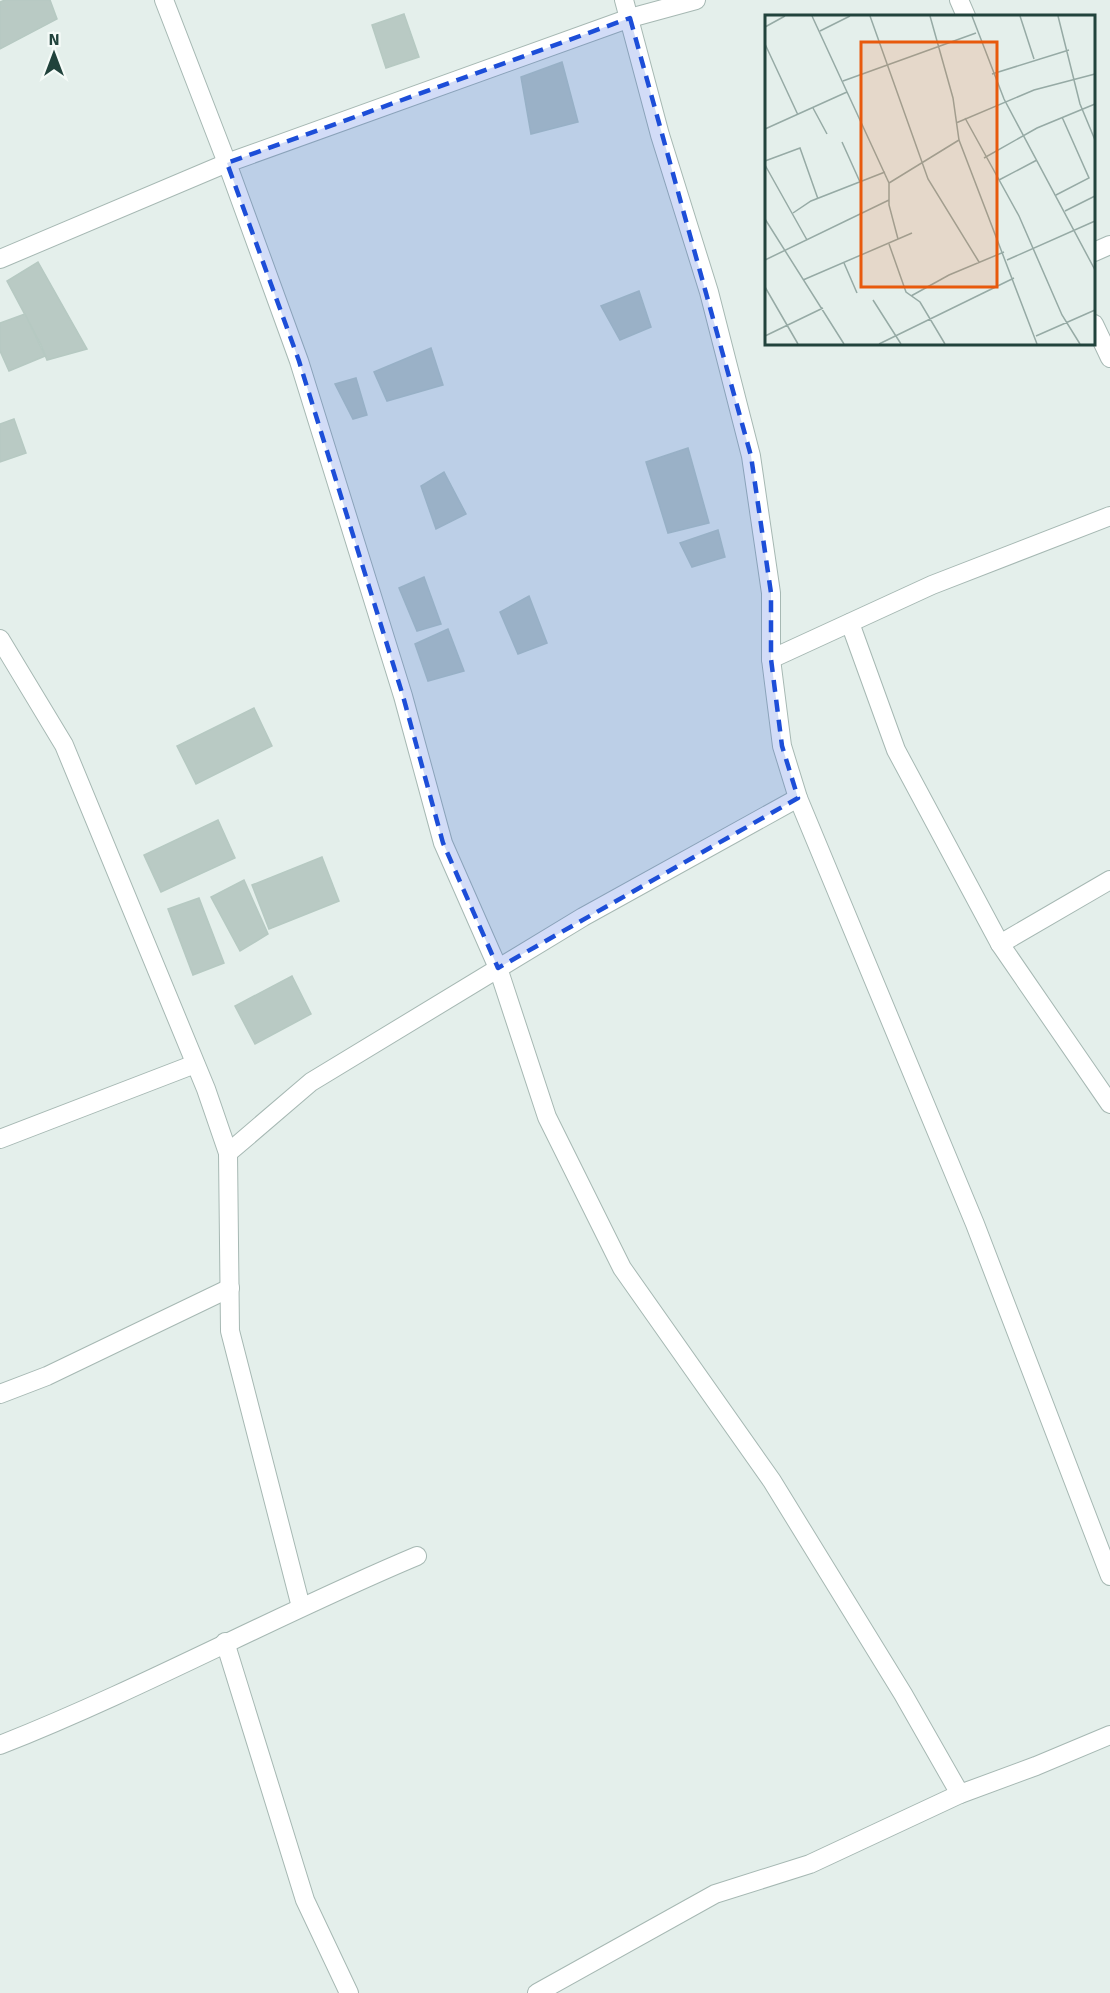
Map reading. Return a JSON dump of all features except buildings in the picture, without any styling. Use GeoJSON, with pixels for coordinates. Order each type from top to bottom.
{"type":"FeatureCollection","features":[{"type":"Feature","properties":{"kind":"street"},"geometry":{"type":"LineString","coordinates":[[164,0],[227,163],[299,361],[403,696],[443,843],[498,968],[548,1117],[622,1268],[772,1481],[897,1684],[960,1794]]}},
{"type":"Feature","properties":{"kind":"street"},"geometry":{"type":"LineString","coordinates":[[624,0],[660,135],[709,292],[752,456],[771,593],[771,658],[782,746],[798,798],[975,1224],[1110,1576]]}},
{"type":"Feature","properties":{"kind":"street"},"geometry":{"type":"LineString","coordinates":[[0,259],[227,163],[630,18],[696,0]]}},
{"type":"Feature","properties":{"kind":"street"},"geometry":{"type":"LineString","coordinates":[[959,0],[966,15]]}},
{"type":"Feature","properties":{"kind":"street"},"geometry":{"type":"LineString","coordinates":[[1095,252],[1110,245]]}},
{"type":"Feature","properties":{"kind":"street"},"geometry":{"type":"LineString","coordinates":[[1095,326],[1110,358]]}},
{"type":"Feature","properties":{"kind":"street"},"geometry":{"type":"LineString","coordinates":[[771,658],[932,585],[1110,516]]}},
{"type":"Feature","properties":{"kind":"street"},"geometry":{"type":"LineString","coordinates":[[850,623],[896,750],[1000,944],[1110,1104]]}},
{"type":"Feature","properties":{"kind":"street"},"geometry":{"type":"LineString","coordinates":[[0,639],[64,745],[195,1064],[228,1153],[230,1331],[301,1607]]}},
{"type":"Feature","properties":{"kind":"street"},"geometry":{"type":"LineString","coordinates":[[228,1153],[311,1082],[583,917],[798,798]]}},
{"type":"Feature","properties":{"kind":"street"},"geometry":{"type":"LineString","coordinates":[[1000,944],[1110,880]]}},
{"type":"Feature","properties":{"kind":"street"},"geometry":{"type":"LineString","coordinates":[[0,1139],[195,1064]]}},
{"type":"Feature","properties":{"kind":"street"},"geometry":{"type":"LineString","coordinates":[[0,1395],[47,1376],[230,1288]]}},
{"type":"Feature","properties":{"kind":"street"},"geometry":{"type":"LineString","coordinates":[[0,1745],[54,1724],[225,1642],[417,1556]]}},
{"type":"Feature","properties":{"kind":"street"},"geometry":{"type":"LineString","coordinates":[[225,1642],[305,1900],[349,1993]]}},
{"type":"Feature","properties":{"kind":"street"},"geometry":{"type":"LineString","coordinates":[[537,1993],[715,1894],[810,1864],[960,1794],[1110,1735]]}},
{"type":"Feature","properties":{"kind":"highlighted area"},"geometry":{"type":"Polygon","coordinates":[[[630,18],[751,456],[771,593],[771,659],[782,746],[798,798],[498,968],[443,843],[403,696],[299,361],[227,163],[630,18]]]}}]}
